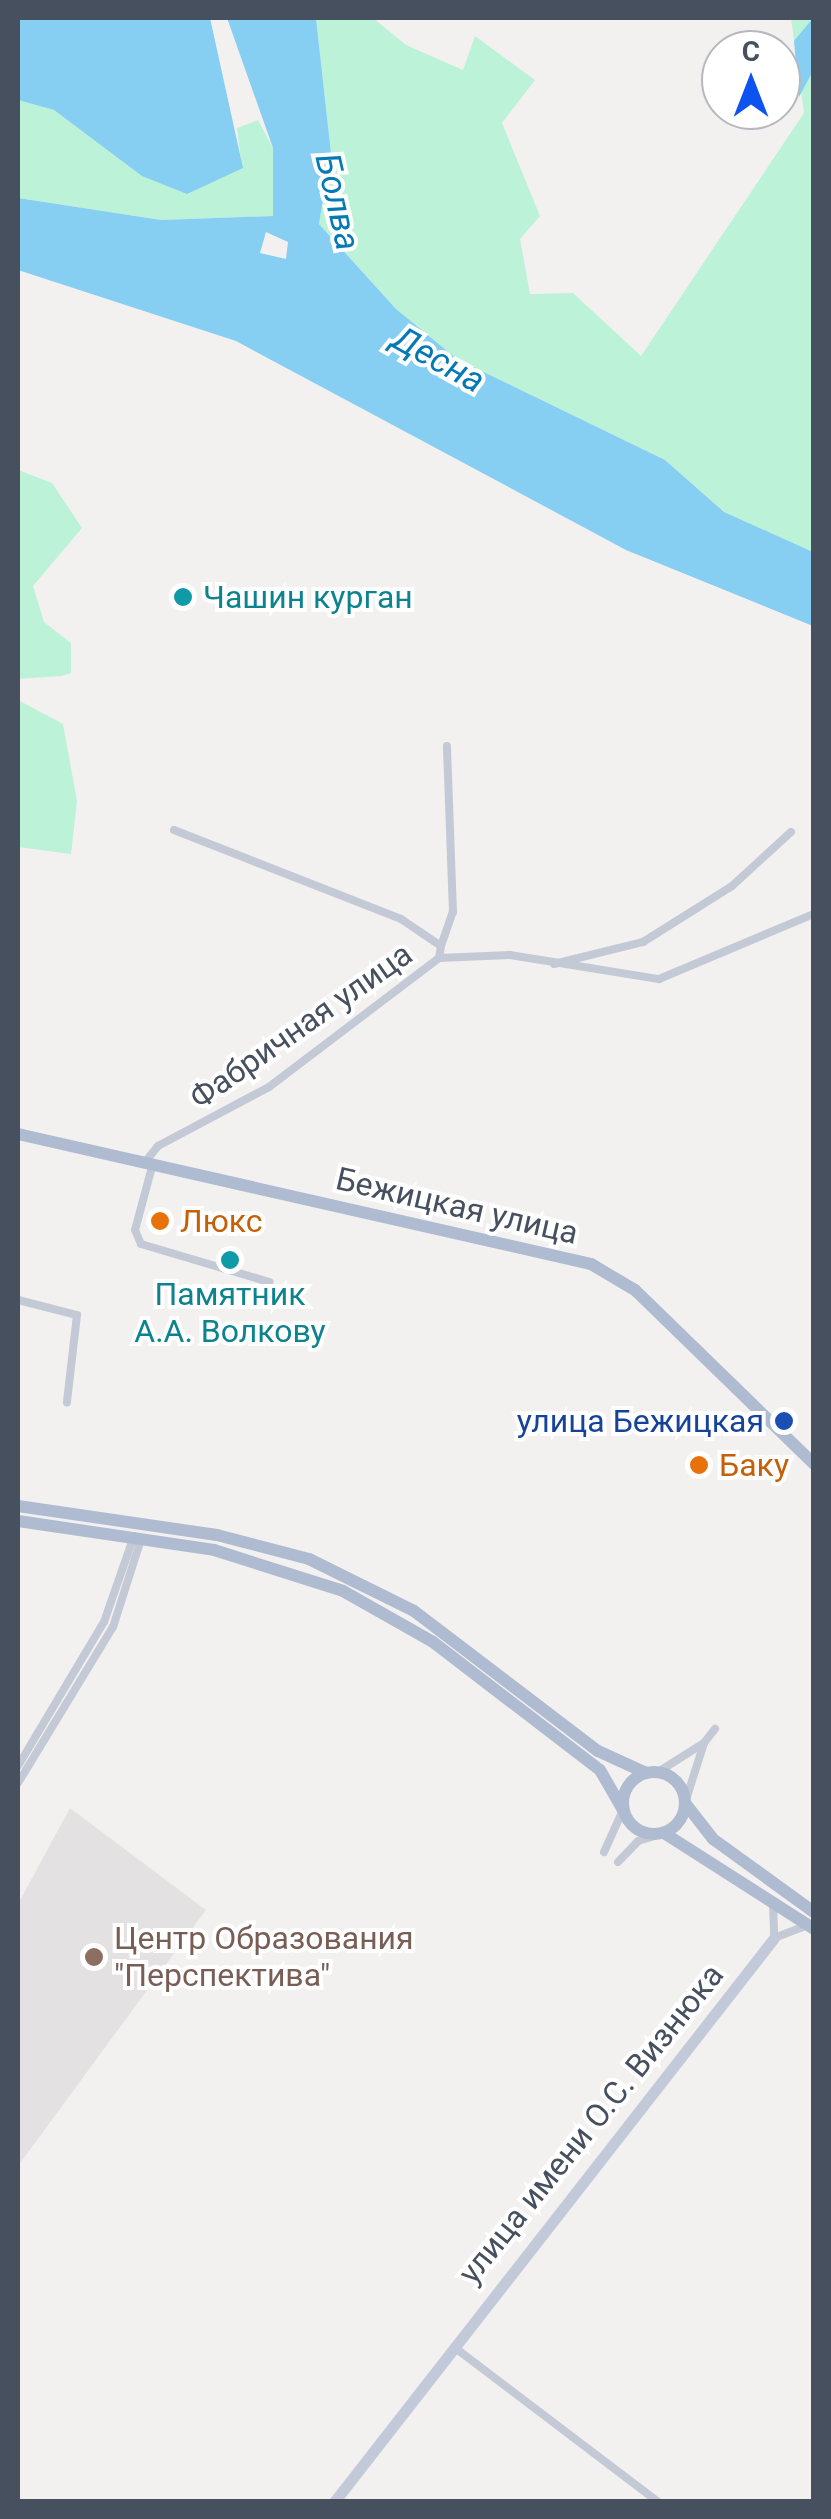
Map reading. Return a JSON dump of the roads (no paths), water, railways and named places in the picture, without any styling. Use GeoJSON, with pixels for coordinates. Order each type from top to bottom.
{"type":"FeatureCollection","features":[{"type":"Feature","properties":{"kind":"main road","name":"Бежицкая улица"},"geometry":{"type":"LineString","coordinates":[[18,1134],[591,1264],[635,1290],[814,1464]]}},
{"type":"Feature","properties":{"kind":"main road"},"geometry":{"type":"LineString","coordinates":[[18,1506],[140,1530],[263,1561],[375,1607],[600,1770],[634,1828],[664,1833],[773,1903],[812,1922]]}},
{"type":"Feature","properties":{"kind":"main road"},"geometry":{"type":"LineString","coordinates":[[18,1522],[140,1530],[266,1545],[383,1593],[598,1751],[680,1786],[685,1804],[713,1840],[812,1922]]}},
{"type":"Feature","properties":{"kind":"main road"},"geometry":{"type":"LineString","coordinates":[[623,1810],[625,1791],[652,1772]]}},
{"type":"Feature","properties":{"kind":"main road"},"geometry":{"type":"LineString","coordinates":[[664,1833],[685,1804]]}},
{"type":"Feature","properties":{"kind":"street","name":"Фабричная улица"},"geometry":{"type":"LineString","coordinates":[[439,958],[453,912],[447,746]]}},
{"type":"Feature","properties":{"kind":"street"},"geometry":{"type":"LineString","coordinates":[[174,830],[401,919],[441,946]]}},
{"type":"Feature","properties":{"kind":"street","name":"Фабричная улица"},"geometry":{"type":"LineString","coordinates":[[554,964],[643,942],[732,886],[790,832]]}},
{"type":"Feature","properties":{"kind":"street","name":"Фабричная улица"},"geometry":{"type":"LineString","coordinates":[[149,1162],[158,1146],[269,1087],[439,958],[554,964],[659,979],[814,914]]}},
{"type":"Feature","properties":{"kind":"street"},"geometry":{"type":"LineString","coordinates":[[149,1162],[134,1230],[141,1244],[270,1282]]}},
{"type":"Feature","properties":{"kind":"street"},"geometry":{"type":"LineString","coordinates":[[18,1300],[78,1315],[67,1402]]}},
{"type":"Feature","properties":{"kind":"street"},"geometry":{"type":"LineString","coordinates":[[18,1766],[104,1622],[140,1530]]}},
{"type":"Feature","properties":{"kind":"street"},"geometry":{"type":"LineString","coordinates":[[18,1783],[113,1627],[140,1530]]}},
{"type":"Feature","properties":{"kind":"street"},"geometry":{"type":"LineString","coordinates":[[652,1772],[704,1743],[716,1730]]}},
{"type":"Feature","properties":{"kind":"street"},"geometry":{"type":"LineString","coordinates":[[685,1804],[704,1743]]}},
{"type":"Feature","properties":{"kind":"street"},"geometry":{"type":"LineString","coordinates":[[604,1852],[623,1810]]}},
{"type":"Feature","properties":{"kind":"street"},"geometry":{"type":"LineString","coordinates":[[618,1862],[638,1840],[664,1833]]}},
{"type":"Feature","properties":{"kind":"street"},"geometry":{"type":"LineString","coordinates":[[773,1903],[774,1938],[812,1922]]}},
{"type":"Feature","properties":{"kind":"street","name":"улица имени О.С. Визнюка"},"geometry":{"type":"LineString","coordinates":[[334,2502],[774,1938]]}},
{"type":"Feature","properties":{"kind":"street"},"geometry":{"type":"LineString","coordinates":[[453,2346],[658,2502]]}},
{"type":"Feature","properties":{"kind":"water"},"geometry":{"type":"Polygon","coordinates":[[[18,18],[210,18],[243,168],[187,194],[142,176],[54,110],[18,100],[18,18]]]}},
{"type":"Feature","properties":{"kind":"water","name":"Десна"},"geometry":{"type":"Polygon","coordinates":[[[227,18],[316,18],[331,153],[319,224],[396,309],[457,359],[665,460],[724,512],[813,552],[813,626],[626,550],[236,341],[18,270],[18,198],[161,220],[273,216],[273,148],[227,18]],[[266,232],[260,253],[286,259],[288,242],[266,232]]]}},
{"type":"Feature","properties":{"kind":"water"},"geometry":{"type":"Polygon","coordinates":[[[813,18],[813,71],[801,93],[801,33],[813,18]]]}},
{"type":"Feature","properties":{"kind":"place","name":"Чашин курган"},"geometry":{"type":"Point","coordinates":[183,597]}},
{"type":"Feature","properties":{"kind":"place","name":"Люкс"},"geometry":{"type":"Point","coordinates":[160,1221]}},
{"type":"Feature","properties":{"kind":"place","name":"Памятник А.А. Волкову"},"geometry":{"type":"Point","coordinates":[230,1260]}},
{"type":"Feature","properties":{"kind":"place","name":"улица Бежицкая"},"geometry":{"type":"Point","coordinates":[784,1421]}},
{"type":"Feature","properties":{"kind":"place","name":"Баку"},"geometry":{"type":"Point","coordinates":[699,1465]}},
{"type":"Feature","properties":{"kind":"place","name":"Центр Образования \"Перспектива\""},"geometry":{"type":"Point","coordinates":[94,1957]}},
{"type":"Feature","properties":{"kind":"water label","name":"Болва"},"geometry":{"type":"Point","coordinates":[337,202]}}]}
